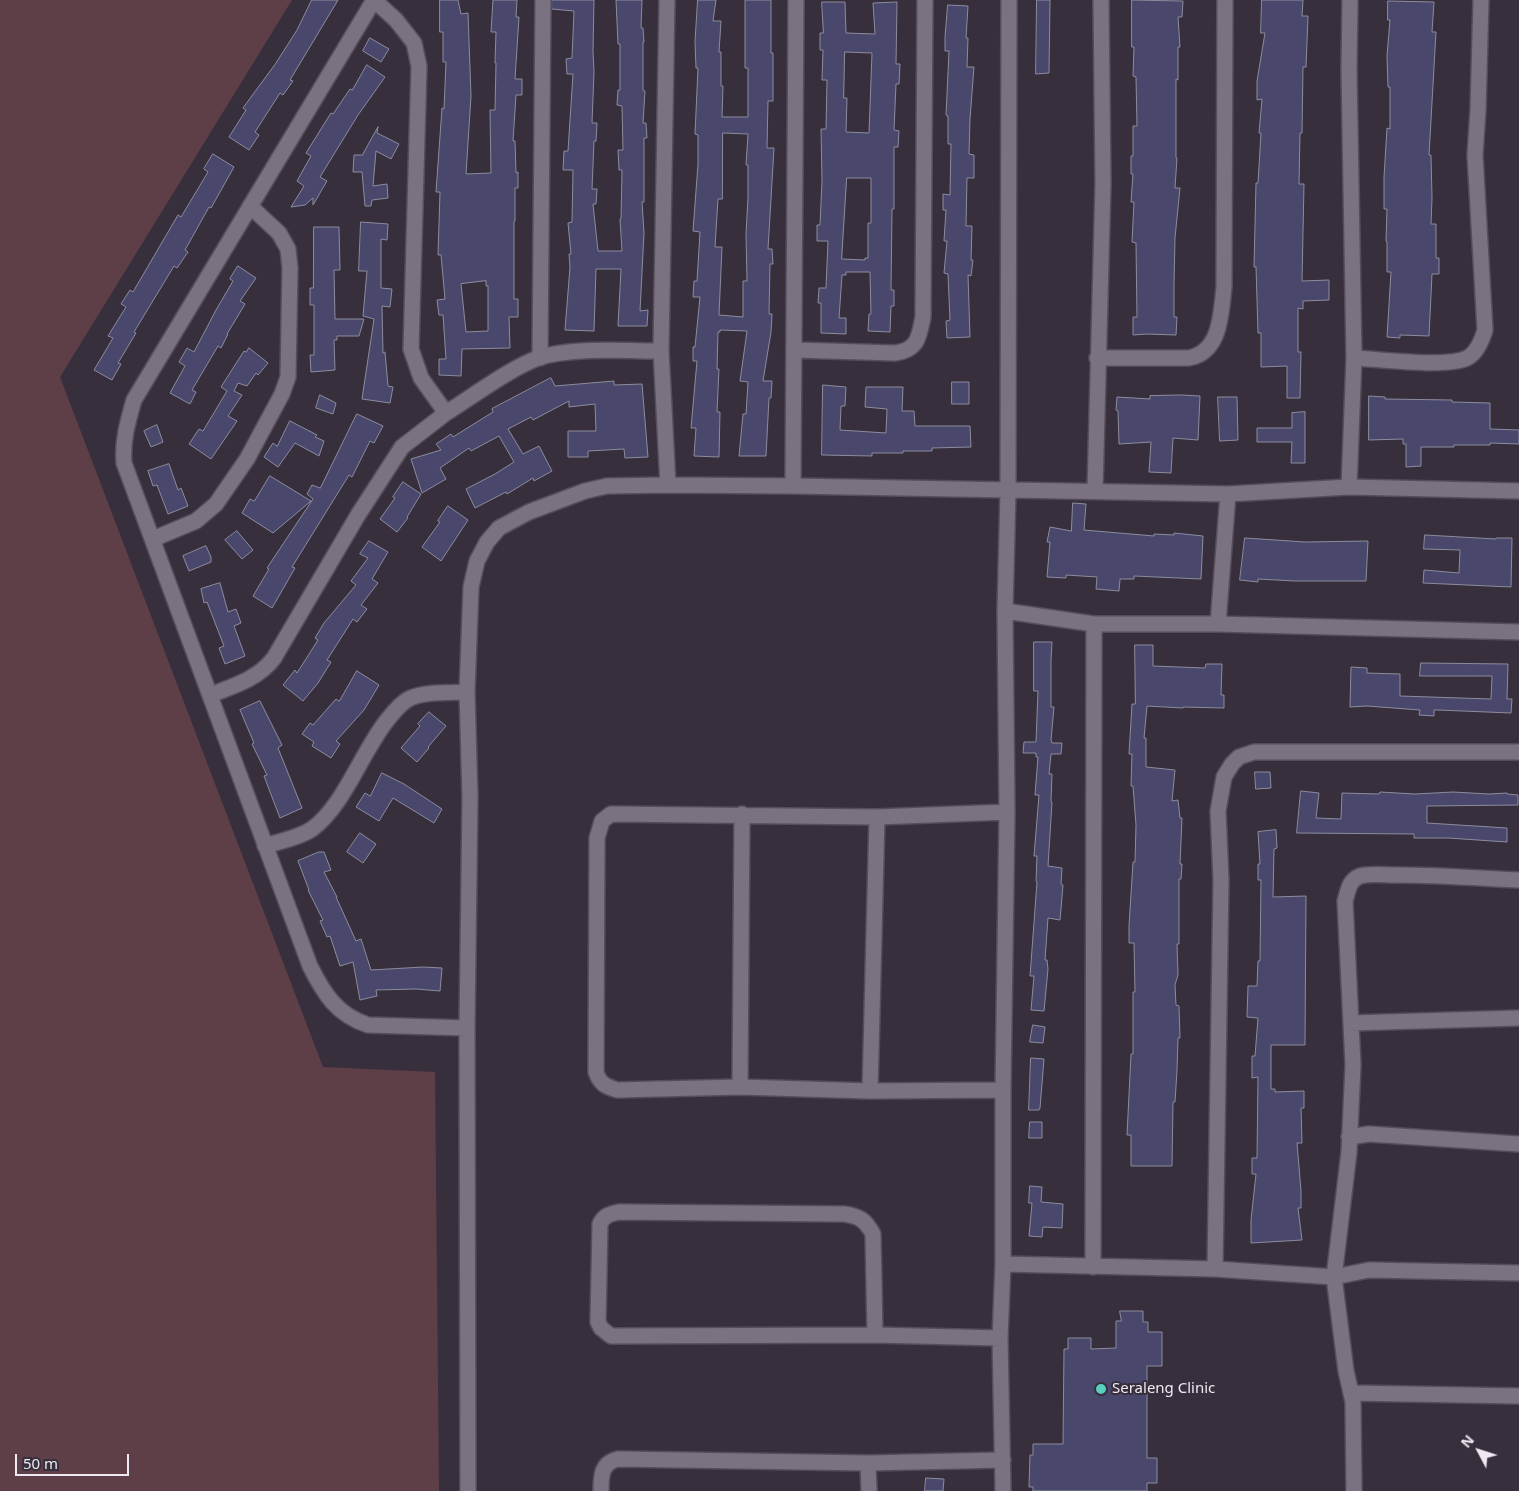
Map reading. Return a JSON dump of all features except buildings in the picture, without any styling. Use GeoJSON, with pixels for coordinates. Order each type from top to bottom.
{"type":"FeatureCollection","features":[{"type":"Feature","properties":{"kind":"street"},"geometry":{"type":"LineString","coordinates":[[446,413],[421,378],[411,349],[419,66],[414,43],[396,20],[374,0],[134,400],[125,430],[124,463],[310,966],[323,991],[334,1004],[358,1022],[368,1025],[467,1028]]}},
{"type":"Feature","properties":{"kind":"street"},"geometry":{"type":"LineString","coordinates":[[540,358],[543,0]]}},
{"type":"Feature","properties":{"kind":"street"},"geometry":{"type":"LineString","coordinates":[[668,0],[661,351],[668,485]]}},
{"type":"Feature","properties":{"kind":"street"},"geometry":{"type":"LineString","coordinates":[[794,486],[796,0]]}},
{"type":"Feature","properties":{"kind":"street"},"geometry":{"type":"LineString","coordinates":[[794,350],[895,353],[903,352],[915,344],[919,336],[923,317],[925,0]]}},
{"type":"Feature","properties":{"kind":"street"},"geometry":{"type":"LineString","coordinates":[[1003,1491],[1000,1338],[1003,1264],[1002,1090],[1007,812],[1005,611],[1008,491],[1009,0]]}},
{"type":"Feature","properties":{"kind":"street"},"geometry":{"type":"LineString","coordinates":[[1095,491],[1103,184],[1101,0]]}},
{"type":"Feature","properties":{"kind":"street"},"geometry":{"type":"LineString","coordinates":[[1097,358],[1198,357],[1205,351],[1220,326],[1224,287],[1225,0]]}},
{"type":"Feature","properties":{"kind":"street"},"geometry":{"type":"LineString","coordinates":[[1349,487],[1354,358],[1349,70],[1350,0]]}},
{"type":"Feature","properties":{"kind":"street"},"geometry":{"type":"LineString","coordinates":[[1354,358],[1450,362],[1467,358],[1483,339],[1486,330],[1475,155],[1481,0]]}},
{"type":"Feature","properties":{"kind":"street"},"geometry":{"type":"LineString","coordinates":[[153,539],[196,521],[216,504],[248,458],[278,402],[288,377],[290,268],[288,249],[279,233],[250,206]]}},
{"type":"Feature","properties":{"kind":"street"},"geometry":{"type":"LineString","coordinates":[[210,696],[260,673],[268,666],[358,515],[402,447],[446,413],[524,365],[540,358],[572,352],[609,350],[661,351]]}},
{"type":"Feature","properties":{"kind":"street"},"geometry":{"type":"LineString","coordinates":[[468,1491],[467,1028],[470,797],[467,692],[471,587],[477,561],[487,542],[499,528],[529,512],[585,491],[607,486],[794,486],[1228,494],[1349,487],[1519,491]]}},
{"type":"Feature","properties":{"kind":"street"},"geometry":{"type":"LineString","coordinates":[[1218,624],[1228,494]]}},
{"type":"Feature","properties":{"kind":"street"},"geometry":{"type":"LineString","coordinates":[[1005,611],[1094,624],[1218,624],[1519,632]]}},
{"type":"Feature","properties":{"kind":"street"},"geometry":{"type":"LineString","coordinates":[[1093,1266],[1094,624]]}},
{"type":"Feature","properties":{"kind":"street"},"geometry":{"type":"LineString","coordinates":[[265,846],[310,831],[320,822],[333,807],[379,730],[395,710],[407,700],[420,695],[467,692]]}},
{"type":"Feature","properties":{"kind":"street"},"geometry":{"type":"LineString","coordinates":[[1215,1269],[1221,880],[1218,811],[1224,777],[1232,764],[1240,757],[1254,752],[1519,752]]}},
{"type":"Feature","properties":{"kind":"street"},"geometry":{"type":"LineString","coordinates":[[1002,1090],[870,1091],[740,1087],[617,1090],[606,1087],[599,1082],[596,1072],[597,838],[602,820],[611,814],[877,817],[1007,812]]}},
{"type":"Feature","properties":{"kind":"street"},"geometry":{"type":"LineString","coordinates":[[740,1087],[742,814]]}},
{"type":"Feature","properties":{"kind":"street"},"geometry":{"type":"LineString","coordinates":[[870,1091],[877,817]]}},
{"type":"Feature","properties":{"kind":"street"},"geometry":{"type":"LineString","coordinates":[[1354,1491],[1353,1402],[1346,1371],[1334,1277],[1349,1137],[1353,1065],[1345,901],[1352,881],[1360,876],[1407,875],[1519,880]]}},
{"type":"Feature","properties":{"kind":"street"},"geometry":{"type":"LineString","coordinates":[[1351,1023],[1519,1018]]}},
{"type":"Feature","properties":{"kind":"street"},"geometry":{"type":"LineString","coordinates":[[1349,1137],[1369,1134],[1519,1144]]}},
{"type":"Feature","properties":{"kind":"street"},"geometry":{"type":"LineString","coordinates":[[875,1335],[873,1234],[867,1223],[861,1218],[844,1214],[619,1212],[603,1217],[600,1224],[598,1322],[601,1328],[611,1336],[875,1335],[1000,1338]]}},
{"type":"Feature","properties":{"kind":"street"},"geometry":{"type":"LineString","coordinates":[[1003,1264],[1215,1269],[1334,1277],[1369,1270],[1519,1273]]}},
{"type":"Feature","properties":{"kind":"street"},"geometry":{"type":"LineString","coordinates":[[1351,1393],[1519,1396]]}},
{"type":"Feature","properties":{"kind":"street"},"geometry":{"type":"LineString","coordinates":[[601,1491],[603,1469],[609,1462],[618,1459],[868,1463],[1003,1460]]}},
{"type":"Feature","properties":{"kind":"street"},"geometry":{"type":"LineString","coordinates":[[868,1463],[869,1491]]}},
{"type":"Feature","properties":{"kind":"shaded area"},"geometry":{"type":"Polygon","coordinates":[[[0,0],[292,0],[60,377],[323,1067],[435,1072],[439,1491],[0,1491],[0,0]]]}},
{"type":"Feature","properties":{"kind":"place","name":"Seraleng Clinic"},"geometry":{"type":"Point","coordinates":[1101,1389]}}]}
